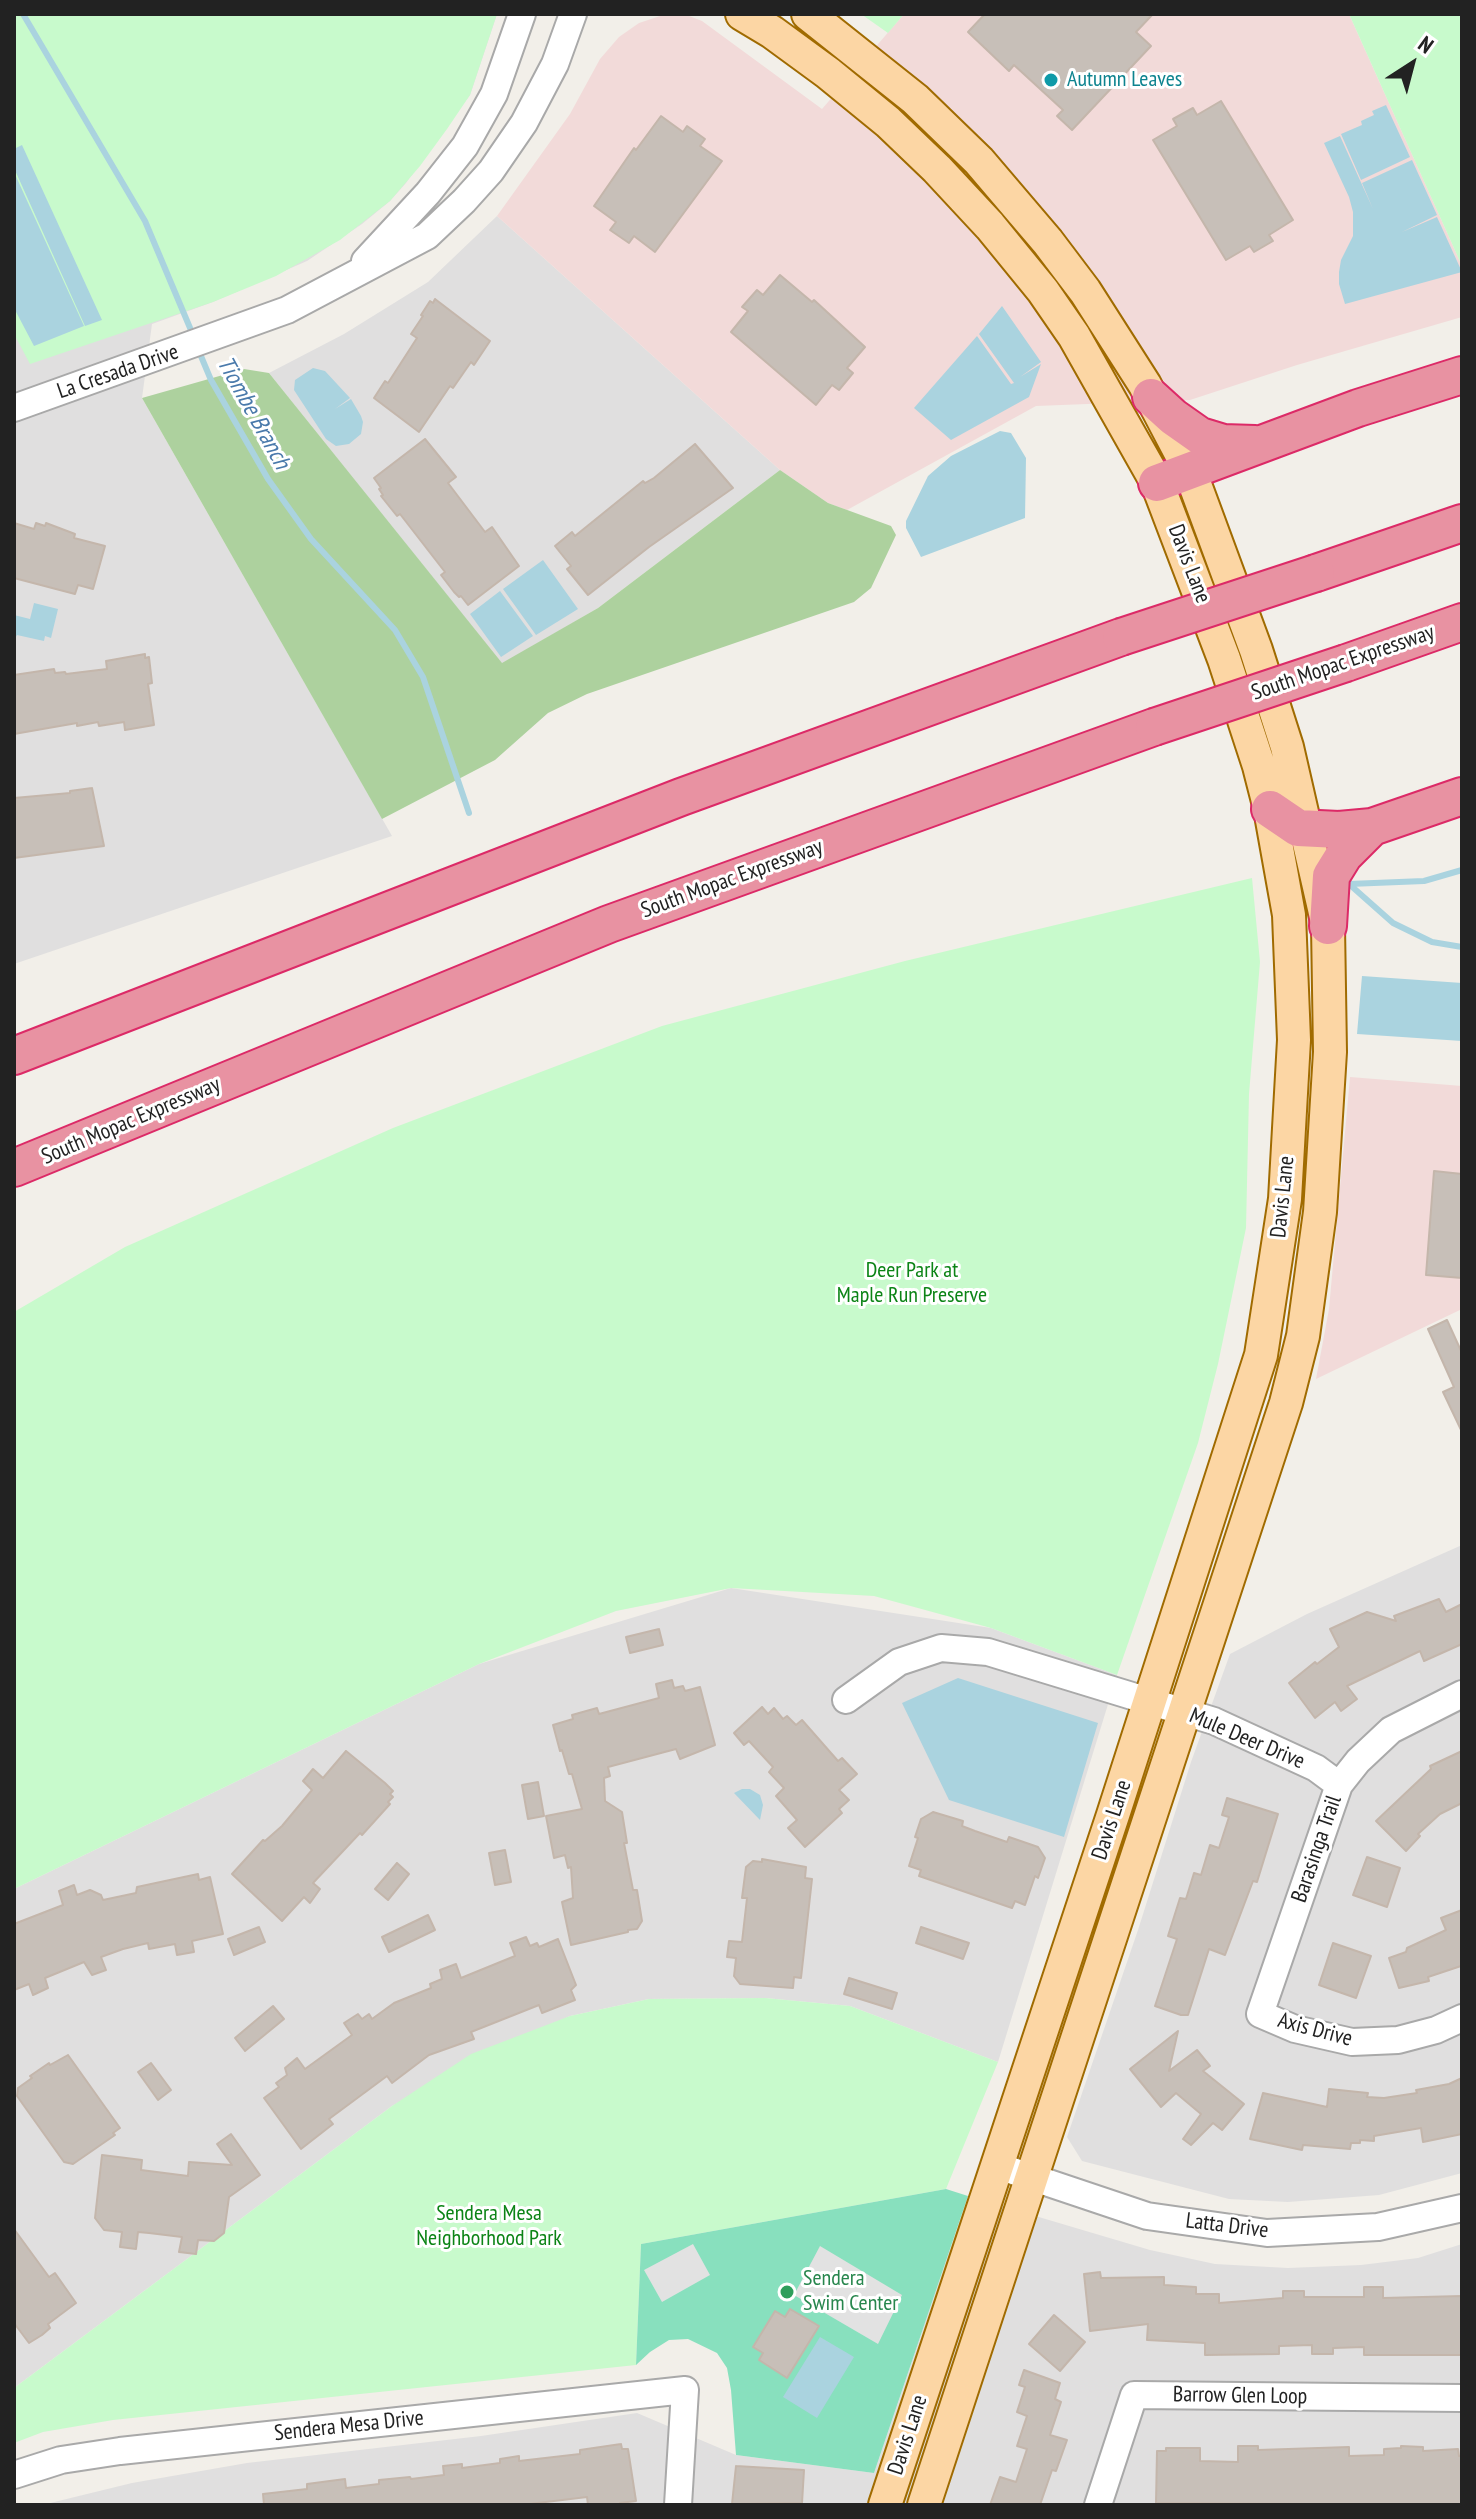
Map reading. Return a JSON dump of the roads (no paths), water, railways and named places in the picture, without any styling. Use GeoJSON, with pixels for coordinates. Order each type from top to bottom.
{"type":"FeatureCollection","features":[{"type":"Feature","properties":{"kind":"highway"},"geometry":{"type":"LineString","coordinates":[[1157,483],[1358,408],[1462,375]]}},
{"type":"Feature","properties":{"kind":"highway"},"geometry":{"type":"LineString","coordinates":[[1151,397],[1200,436],[1223,443],[1261,444]]}},
{"type":"Feature","properties":{"kind":"highway"},"geometry":{"type":"LineString","coordinates":[[14,1056],[681,797],[1121,637],[1462,523]]}},
{"type":"Feature","properties":{"kind":"highway","name":"South Mopac Expressway"},"geometry":{"type":"LineString","coordinates":[[19,1168],[609,924],[1154,727],[1462,622]]}},
{"type":"Feature","properties":{"kind":"highway"},"geometry":{"type":"LineString","coordinates":[[1270,809],[1298,828],[1308,830],[1372,827],[1462,796]]}},
{"type":"Feature","properties":{"kind":"highway"},"geometry":{"type":"LineString","coordinates":[[1328,926],[1331,876],[1344,855],[1372,827]]}},
{"type":"Feature","properties":{"kind":"main road","name":"Davis Lane"},"geometry":{"type":"LineString","coordinates":[[742,14],[828,73],[888,122],[937,169],[990,226],[1043,291],[1074,336],[1157,483],[1224,659],[1270,809],[1289,915],[1294,1040],[1285,1199],[1261,1355],[1151,1701],[885,2505]]}},
{"type":"Feature","properties":{"kind":"main road","name":"Davis Lane"},"geometry":{"type":"LineString","coordinates":[[808,14],[915,99],[979,161],[1029,217],[1085,291],[1151,397],[1190,471],[1261,664],[1287,747],[1328,926],[1330,1066],[1320,1212],[1303,1336],[1286,1403],[924,2505]]}},
{"type":"Feature","properties":{"kind":"main road"},"geometry":{"type":"LineString","coordinates":[[888,122],[943,156],[1008,225],[1017,226],[1029,217]]}},
{"type":"Feature","properties":{"kind":"main road"},"geometry":{"type":"LineString","coordinates":[[1266,1328],[1303,1336]]}},
{"type":"Feature","properties":{"kind":"street","name":"La Cresada Drive"},"geometry":{"type":"LineString","coordinates":[[351,275],[428,193],[465,146],[494,94],[522,14]]}},
{"type":"Feature","properties":{"kind":"street","name":"La Cresada Drive"},"geometry":{"type":"LineString","coordinates":[[17,400],[165,355],[287,310],[427,236],[491,171],[540,95],[573,14]]}},
{"type":"Feature","properties":{"kind":"street","name":"Mule Deer Drive"},"geometry":{"type":"LineString","coordinates":[[846,1700],[899,1662],[941,1648],[988,1652],[1214,1721],[1316,1768],[1339,1785]]}},
{"type":"Feature","properties":{"kind":"street","name":"Barasinga Trail"},"geometry":{"type":"LineString","coordinates":[[1260,2014],[1339,1785],[1358,1761],[1391,1730],[1462,1694]]}},
{"type":"Feature","properties":{"kind":"street","name":"Axis Drive"},"geometry":{"type":"LineString","coordinates":[[1260,2014],[1295,2029],[1352,2042],[1398,2040],[1436,2030],[1462,2018]]}},
{"type":"Feature","properties":{"kind":"street","name":"Latta Drive"},"geometry":{"type":"LineString","coordinates":[[998,2166],[1147,2216],[1267,2233],[1378,2227],[1462,2208]]}},
{"type":"Feature","properties":{"kind":"street","name":"Sendera Mesa Drive"},"geometry":{"type":"LineString","coordinates":[[14,2475],[61,2460],[120,2451],[685,2390],[678,2505]]}},
{"type":"Feature","properties":{"kind":"street","name":"Barrow Glen Loop"},"geometry":{"type":"LineString","coordinates":[[1098,2505],[1134,2395],[1462,2398]]}},
{"type":"Feature","properties":{"kind":"water"},"geometry":{"type":"Polygon","coordinates":[[[1386,105],[1410,157],[1361,180],[1341,134],[1362,125],[1361,121],[1374,115],[1372,111],[1386,105]]]}},
{"type":"Feature","properties":{"kind":"water"},"geometry":{"type":"Polygon","coordinates":[[[1340,136],[1373,209],[1362,183],[1412,160],[1437,215],[1402,232],[1437,217],[1462,272],[1345,304],[1339,272],[1341,260],[1353,236],[1353,212],[1324,143],[1340,136]]]}},
{"type":"Feature","properties":{"kind":"water"},"geometry":{"type":"Polygon","coordinates":[[[22,145],[102,320],[85,326],[14,168],[14,149],[22,145]]]}},
{"type":"Feature","properties":{"kind":"water"},"geometry":{"type":"Polygon","coordinates":[[[14,172],[84,326],[34,346],[14,308],[14,172]]]}},
{"type":"Feature","properties":{"kind":"water"},"geometry":{"type":"Polygon","coordinates":[[[1002,306],[1041,362],[1020,377],[1041,364],[1029,397],[951,440],[914,408],[977,336],[1011,384],[1014,383],[979,334],[1002,306]]]}},
{"type":"Feature","properties":{"kind":"water"},"geometry":{"type":"Polygon","coordinates":[[[313,368],[325,371],[350,398],[335,409],[351,399],[361,416],[361,434],[349,444],[336,446],[326,439],[294,390],[295,380],[313,368]]]}},
{"type":"Feature","properties":{"kind":"water"},"geometry":{"type":"Polygon","coordinates":[[[1000,431],[1011,433],[1026,458],[1025,518],[921,557],[906,528],[906,521],[928,476],[951,456],[1000,431]]]}},
{"type":"Feature","properties":{"kind":"water"},"geometry":{"type":"Polygon","coordinates":[[[543,560],[578,609],[536,635],[503,589],[543,560]]]}},
{"type":"Feature","properties":{"kind":"water"},"geometry":{"type":"Polygon","coordinates":[[[500,591],[533,636],[501,657],[470,614],[500,591]]]}},
{"type":"Feature","properties":{"kind":"water"},"geometry":{"type":"Polygon","coordinates":[[[34,603],[58,609],[51,638],[45,636],[44,641],[17,635],[14,640],[14,615],[30,619],[34,603]]]}},
{"type":"Feature","properties":{"kind":"water"},"geometry":{"type":"Polygon","coordinates":[[[1362,976],[1462,983],[1462,1041],[1357,1034],[1362,976]]]}},
{"type":"Feature","properties":{"kind":"water"},"geometry":{"type":"Polygon","coordinates":[[[958,1678],[1098,1723],[1064,1837],[949,1800],[902,1703],[958,1678]]]}},
{"type":"Feature","properties":{"kind":"water"},"geometry":{"type":"Polygon","coordinates":[[[750,1789],[760,1795],[763,1805],[760,1820],[734,1793],[750,1789]]]}},
{"type":"Feature","properties":{"kind":"water"},"geometry":{"type":"Polygon","coordinates":[[[820,2337],[854,2357],[817,2418],[783,2397],[820,2337]]]}},
{"type":"Feature","properties":{"kind":"waterway","name":"Tiombe Branch"},"geometry":{"type":"LineString","coordinates":[[23,14],[145,221],[193,335]]}},
{"type":"Feature","properties":{"kind":"waterway","name":"Tiombe Branch"},"geometry":{"type":"LineString","coordinates":[[198,349],[211,380],[268,479],[311,539],[395,630],[423,677],[469,813]]}},
{"type":"Feature","properties":{"kind":"waterway","name":"Tiombe Branch"},"geometry":{"type":"LineString","coordinates":[[1349,884],[1424,881],[1462,870]]}},
{"type":"Feature","properties":{"kind":"waterway"},"geometry":{"type":"LineString","coordinates":[[1349,884],[1393,923],[1432,942],[1462,947]]}},
{"type":"Feature","properties":{"kind":"place","name":"Autumn Leaves"},"geometry":{"type":"Point","coordinates":[1051,80]}},
{"type":"Feature","properties":{"kind":"place","name":"Sendera Swim Center"},"geometry":{"type":"Point","coordinates":[787,2292]}},
{"type":"Feature","properties":{"kind":"park label","name":"Deer Park at Maple Run Preserve"},"geometry":{"type":"Point","coordinates":[912,1284]}},
{"type":"Feature","properties":{"kind":"park label","name":"Sendera Mesa Neighborhood Park"},"geometry":{"type":"Point","coordinates":[489,2226]}}]}
